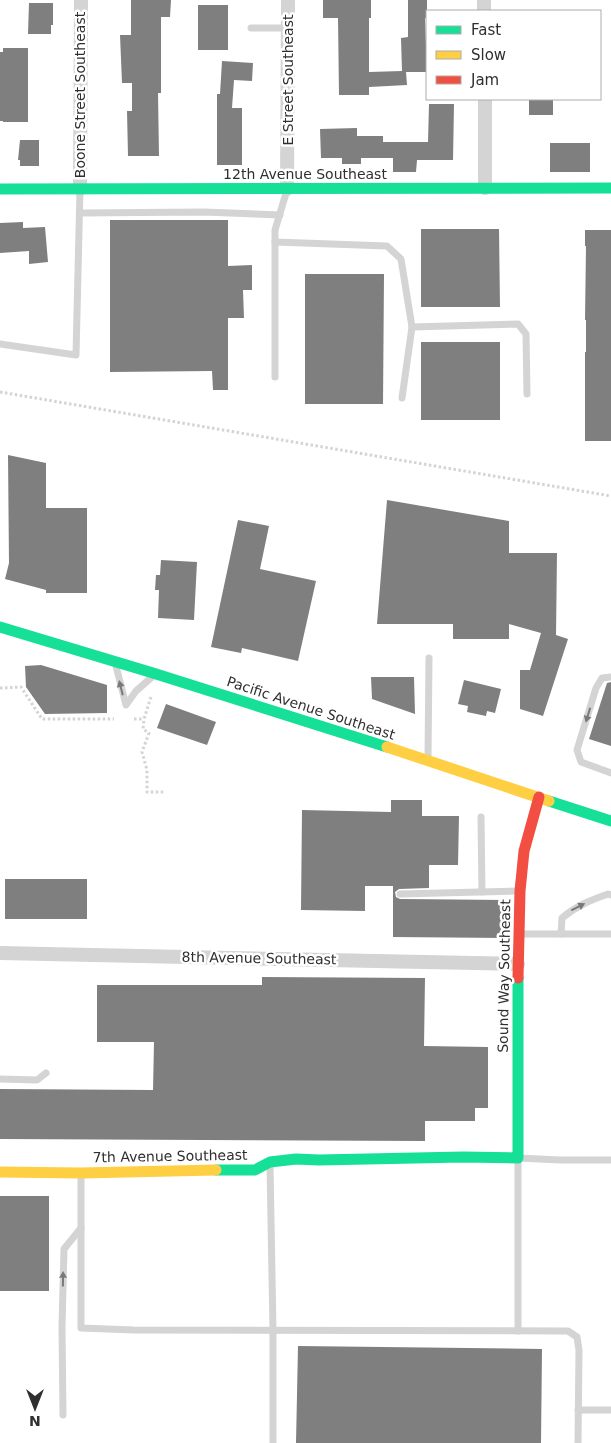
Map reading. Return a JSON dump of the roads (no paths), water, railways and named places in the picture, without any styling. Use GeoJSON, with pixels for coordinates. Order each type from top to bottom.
{"type":"FeatureCollection","features":[{"type":"Feature","properties":{"kind":"street","name":"Boone Street Southeast"},"geometry":{"type":"LineString","coordinates":[[80,0],[80,189]]}},
{"type":"Feature","properties":{"kind":"street","name":"E Street Southeast"},"geometry":{"type":"LineString","coordinates":[[288,0],[288,189]]}},
{"type":"Feature","properties":{"kind":"street"},"geometry":{"type":"LineString","coordinates":[[485,100],[485,188]]}},
{"type":"Feature","properties":{"kind":"street","name":"12th Avenue Southeast"},"geometry":{"type":"LineString","coordinates":[[0,189],[611,188]]}},
{"type":"Feature","properties":{"kind":"street","name":"Pacific Avenue Southeast"},"geometry":{"type":"LineString","coordinates":[[0,627],[116,661],[611,821]]}},
{"type":"Feature","properties":{"kind":"street","name":"Sound Way Southeast"},"geometry":{"type":"LineString","coordinates":[[518,1158],[518,934],[520,891],[524,851],[539,797]]}},
{"type":"Feature","properties":{"kind":"street","name":"8th Avenue Southeast"},"geometry":{"type":"LineString","coordinates":[[0,953],[518,964]]}},
{"type":"Feature","properties":{"kind":"street","name":"7th Avenue Southeast"},"geometry":{"type":"LineString","coordinates":[[0,1172],[81,1173],[191,1169],[255,1170],[270,1162],[296,1159],[463,1156],[518,1158]]}},
{"type":"Feature","properties":{"kind":"lane"},"geometry":{"type":"LineString","coordinates":[[251,28],[288,28]]}},
{"type":"Feature","properties":{"kind":"lane"},"geometry":{"type":"LineString","coordinates":[[0,344],[76,355],[80,189]]}},
{"type":"Feature","properties":{"kind":"lane"},"geometry":{"type":"LineString","coordinates":[[275,377],[276,230],[288,189]]}},
{"type":"Feature","properties":{"kind":"lane"},"geometry":{"type":"LineString","coordinates":[[80,213],[204,212],[280,215]]}},
{"type":"Feature","properties":{"kind":"lane"},"geometry":{"type":"LineString","coordinates":[[276,242],[387,246],[401,259],[412,327],[402,398]]}},
{"type":"Feature","properties":{"kind":"lane"},"geometry":{"type":"LineString","coordinates":[[412,327],[518,324],[526,334],[527,394]]}},
{"type":"Feature","properties":{"kind":"lane"},"geometry":{"type":"LineString","coordinates":[[428,761],[429,658]]}},
{"type":"Feature","properties":{"kind":"lane"},"geometry":{"type":"LineString","coordinates":[[116,661],[126,705],[136,691],[156,674]]}},
{"type":"Feature","properties":{"kind":"lane"},"geometry":{"type":"LineString","coordinates":[[611,677],[602,678],[596,688],[577,750],[581,762],[611,773]]}},
{"type":"Feature","properties":{"kind":"lane"},"geometry":{"type":"LineString","coordinates":[[481,817],[482,892]]}},
{"type":"Feature","properties":{"kind":"lane"},"geometry":{"type":"LineString","coordinates":[[400,894],[520,891]]}},
{"type":"Feature","properties":{"kind":"lane"},"geometry":{"type":"LineString","coordinates":[[560,934],[562,918],[572,909],[608,894],[611,896]]}},
{"type":"Feature","properties":{"kind":"lane"},"geometry":{"type":"LineString","coordinates":[[518,934],[611,934]]}},
{"type":"Feature","properties":{"kind":"lane"},"geometry":{"type":"LineString","coordinates":[[0,1079],[37,1080],[46,1073]]}},
{"type":"Feature","properties":{"kind":"lane"},"geometry":{"type":"LineString","coordinates":[[518,1331],[518,1158],[611,1160]]}},
{"type":"Feature","properties":{"kind":"lane"},"geometry":{"type":"LineString","coordinates":[[270,1162],[273,1443]]}},
{"type":"Feature","properties":{"kind":"lane"},"geometry":{"type":"LineString","coordinates":[[81,1173],[81,1328],[144,1330],[568,1331],[577,1337],[579,1350],[578,1443]]}},
{"type":"Feature","properties":{"kind":"lane"},"geometry":{"type":"LineString","coordinates":[[63,1415],[62,1327],[64,1249],[81,1228]]}},
{"type":"Feature","properties":{"kind":"lane"},"geometry":{"type":"LineString","coordinates":[[578,1410],[611,1410]]}}]}
